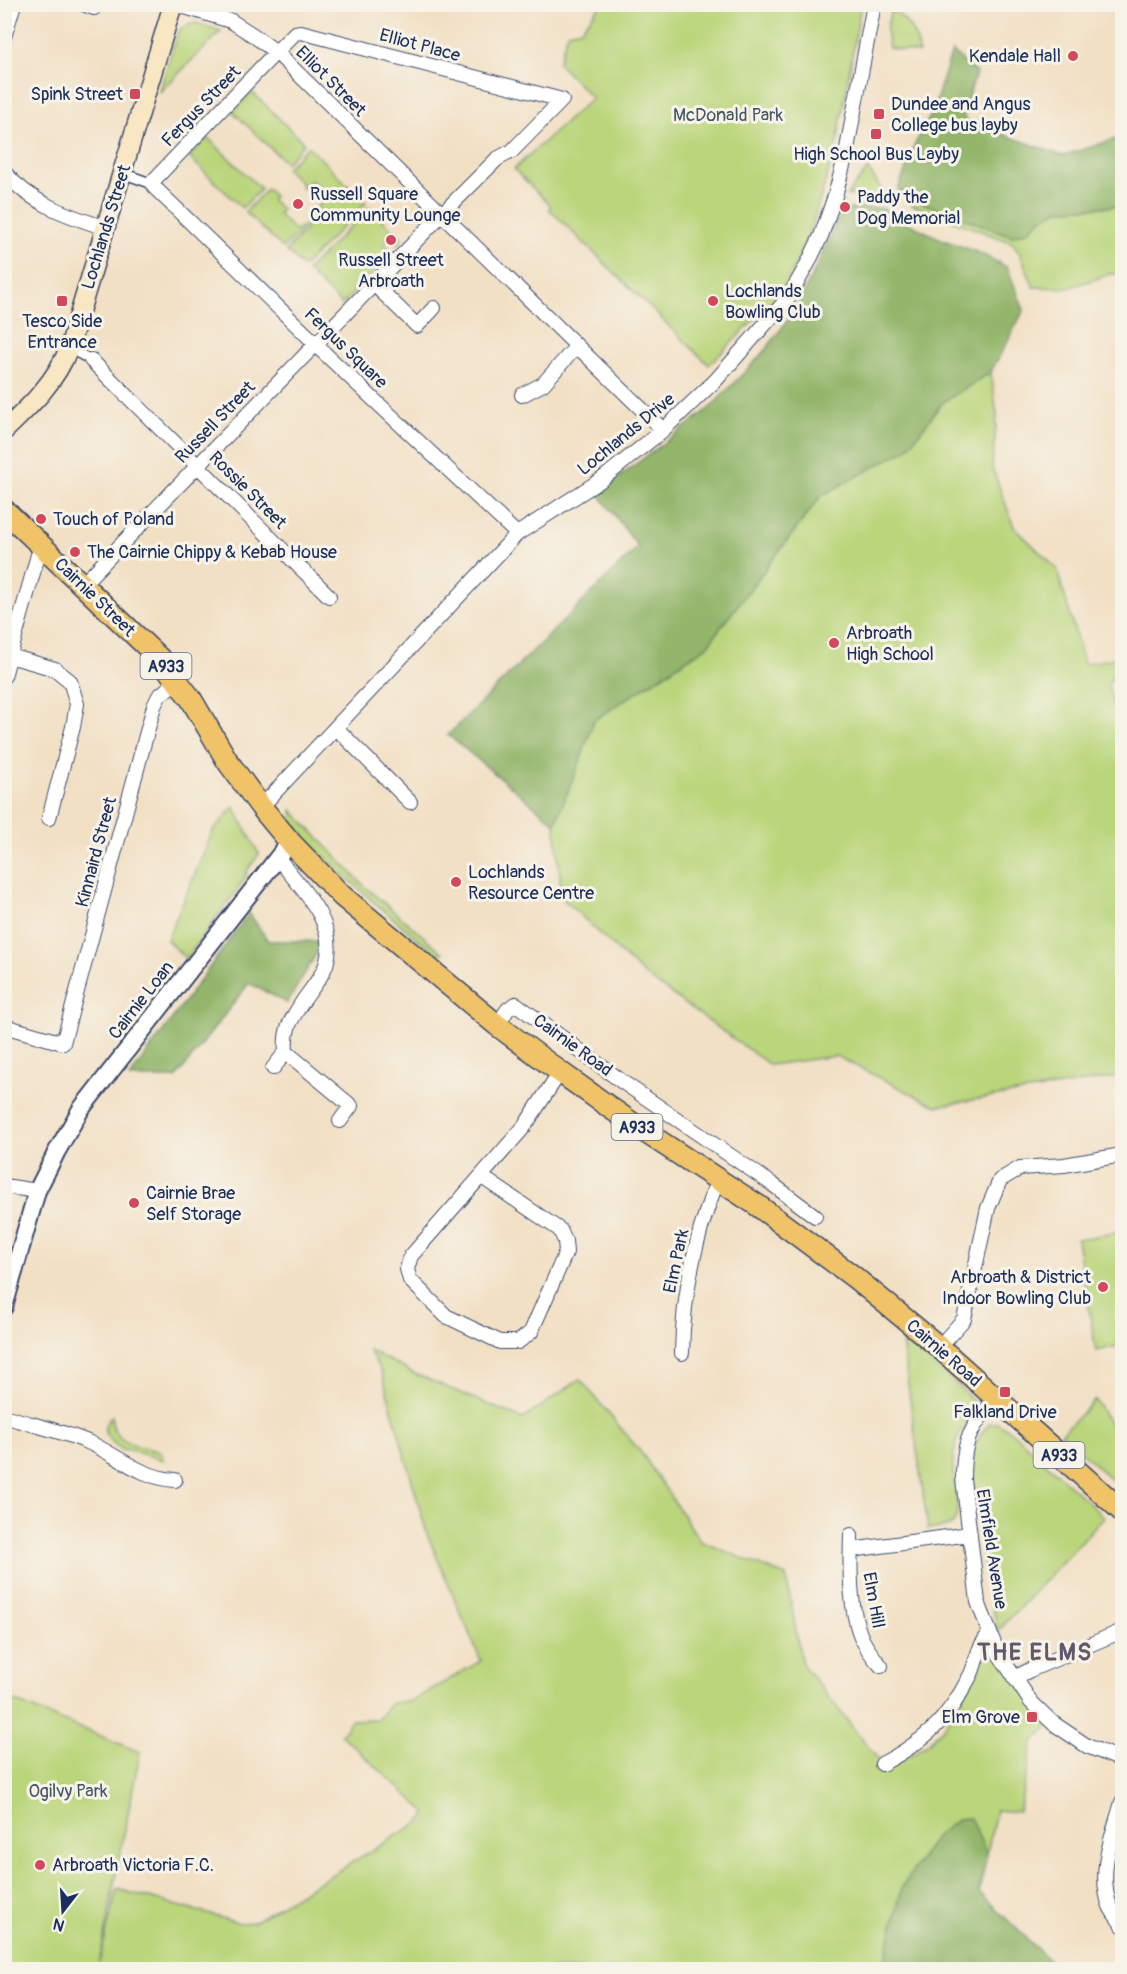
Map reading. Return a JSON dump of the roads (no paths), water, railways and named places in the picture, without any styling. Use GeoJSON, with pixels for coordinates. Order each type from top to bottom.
{"type":"FeatureCollection","features":[{"type":"Feature","properties":{"kind":"main road","name":"Lochlands Street"},"geometry":{"type":"LineString","coordinates":[[4,431],[42,394],[59,369],[69,348],[174,4]]}},
{"type":"Feature","properties":{"kind":"main road","name":"Cairnie Street"},"geometry":{"type":"LineString","coordinates":[[4,510],[160,659],[178,680],[206,722],[228,762],[261,807]]}},
{"type":"Feature","properties":{"kind":"main road","name":"Cairnie Road"},"geometry":{"type":"LineString","coordinates":[[261,807],[283,849],[497,1025],[636,1126],[757,1205],[854,1277],[939,1347],[1122,1511]]}},
{"type":"Feature","properties":{"kind":"street"},"geometry":{"type":"LineString","coordinates":[[4,38],[14,4]]}},
{"type":"Feature","properties":{"kind":"street","name":"Elliot Street"},"geometry":{"type":"LineString","coordinates":[[174,4],[231,21],[276,52],[663,430]]}},
{"type":"Feature","properties":{"kind":"street","name":"Lochlands Drive"},"geometry":{"type":"LineString","coordinates":[[261,807],[517,534],[602,480],[663,430],[716,380],[789,297],[821,236],[838,185],[874,4]]}},
{"type":"Feature","properties":{"kind":"street","name":"Elliot Place"},"geometry":{"type":"LineString","coordinates":[[276,52],[295,33],[302,32],[562,100],[512,151],[498,159],[441,215]]}},
{"type":"Feature","properties":{"kind":"street","name":"Fergus Street"},"geometry":{"type":"LineString","coordinates":[[153,184],[154,180],[276,52]]}},
{"type":"Feature","properties":{"kind":"street"},"geometry":{"type":"LineString","coordinates":[[4,172],[31,196],[55,211],[106,228]]}},
{"type":"Feature","properties":{"kind":"street"},"geometry":{"type":"LineString","coordinates":[[122,173],[153,184]]}},
{"type":"Feature","properties":{"kind":"street","name":"Fergus Square"},"geometry":{"type":"LineString","coordinates":[[153,184],[316,344],[517,534]]}},
{"type":"Feature","properties":{"kind":"street","name":"Russell Street"},"geometry":{"type":"LineString","coordinates":[[82,585],[441,215]]}},
{"type":"Feature","properties":{"kind":"street"},"geometry":{"type":"LineString","coordinates":[[374,284],[417,326],[434,308]]}},
{"type":"Feature","properties":{"kind":"street"},"geometry":{"type":"LineString","coordinates":[[522,395],[543,384],[576,347]]}},
{"type":"Feature","properties":{"kind":"street"},"geometry":{"type":"LineString","coordinates":[[69,348],[91,360]]}},
{"type":"Feature","properties":{"kind":"street","name":"Rossie Street"},"geometry":{"type":"LineString","coordinates":[[91,360],[329,596]]}},
{"type":"Feature","properties":{"kind":"street"},"geometry":{"type":"LineString","coordinates":[[4,676],[38,555],[43,548]]}},
{"type":"Feature","properties":{"kind":"street"},"geometry":{"type":"LineString","coordinates":[[10,656],[55,669],[70,681],[77,704],[73,728],[49,818]]}},
{"type":"Feature","properties":{"kind":"street","name":"Kinnaird Street"},"geometry":{"type":"LineString","coordinates":[[4,1026],[63,1043],[154,706],[159,696],[178,680]]}},
{"type":"Feature","properties":{"kind":"street"},"geometry":{"type":"LineString","coordinates":[[336,728],[410,802]]}},
{"type":"Feature","properties":{"kind":"street"},"geometry":{"type":"LineString","coordinates":[[273,1068],[286,1052],[285,1034],[294,1016],[327,964],[330,942],[319,912],[283,849]]}},
{"type":"Feature","properties":{"kind":"street","name":"Cairnie Loan"},"geometry":{"type":"LineString","coordinates":[[4,1307],[37,1191],[81,1108],[283,849]]}},
{"type":"Feature","properties":{"kind":"street","name":"Cairnie Road"},"geometry":{"type":"LineString","coordinates":[[497,1025],[508,1009],[516,1004],[624,1083],[815,1216]]}},
{"type":"Feature","properties":{"kind":"street"},"geometry":{"type":"LineString","coordinates":[[286,1052],[351,1106],[340,1121]]}},
{"type":"Feature","properties":{"kind":"street"},"geometry":{"type":"LineString","coordinates":[[482,1177],[560,1230],[565,1241],[566,1252],[531,1332],[518,1342],[500,1342],[446,1316],[410,1280],[407,1269],[411,1256],[524,1127],[560,1072]]}},
{"type":"Feature","properties":{"kind":"street"},"geometry":{"type":"LineString","coordinates":[[939,1347],[964,1319],[987,1208],[1000,1180],[1020,1168],[1064,1165],[1122,1155]]}},
{"type":"Feature","properties":{"kind":"street","name":"Elm Park"},"geometry":{"type":"LineString","coordinates":[[681,1353],[683,1317],[704,1214],[718,1179]]}},
{"type":"Feature","properties":{"kind":"street"},"geometry":{"type":"LineString","coordinates":[[757,1205],[772,1184]]}},
{"type":"Feature","properties":{"kind":"street"},"geometry":{"type":"LineString","coordinates":[[4,1186],[37,1191]]}},
{"type":"Feature","properties":{"kind":"street","name":"Elmfield Avenue"},"geometry":{"type":"LineString","coordinates":[[996,1398],[974,1424],[966,1441],[963,1460],[963,1479],[978,1602],[997,1650],[1031,1702],[1053,1723],[1087,1746],[1122,1760]]}},
{"type":"Feature","properties":{"kind":"street"},"geometry":{"type":"LineString","coordinates":[[4,1416],[88,1442],[160,1479],[175,1479]]}},
{"type":"Feature","properties":{"kind":"street"},"geometry":{"type":"LineString","coordinates":[[851,1551],[970,1534]]}},
{"type":"Feature","properties":{"kind":"street","name":"Elm Hill"},"geometry":{"type":"LineString","coordinates":[[851,1535],[850,1568],[859,1630],[866,1646],[881,1666]]}},
{"type":"Feature","properties":{"kind":"street"},"geometry":{"type":"LineString","coordinates":[[1014,1678],[1122,1631]]}},
{"type":"Feature","properties":{"kind":"street"},"geometry":{"type":"LineString","coordinates":[[882,1764],[913,1747],[933,1731],[957,1699],[972,1673],[979,1651],[989,1633]]}},
{"type":"Feature","properties":{"kind":"street"},"geometry":{"type":"LineString","coordinates":[[1122,1802],[1108,1852],[1104,1877],[1110,1907],[1122,1926]]}},
{"type":"Feature","properties":{"kind":"place","name":"Kendale Hall"},"geometry":{"type":"Point","coordinates":[1073,56]}},
{"type":"Feature","properties":{"kind":"place","name":"Spink Street"},"geometry":{"type":"Point","coordinates":[135,94]}},
{"type":"Feature","properties":{"kind":"place","name":"Dundee and Angus College bus layby"},"geometry":{"type":"Point","coordinates":[879,114]}},
{"type":"Feature","properties":{"kind":"place","name":"High School Bus Layby"},"geometry":{"type":"Point","coordinates":[876,134]}},
{"type":"Feature","properties":{"kind":"place","name":"Russell Square Community Lounge"},"geometry":{"type":"Point","coordinates":[298,204]}},
{"type":"Feature","properties":{"kind":"place","name":"Paddy the Dog Memorial"},"geometry":{"type":"Point","coordinates":[845,207]}},
{"type":"Feature","properties":{"kind":"place","name":"Russell Street Arbroath"},"geometry":{"type":"Point","coordinates":[391,240]}},
{"type":"Feature","properties":{"kind":"place","name":"Tesco Side Entrance"},"geometry":{"type":"Point","coordinates":[62,301]}},
{"type":"Feature","properties":{"kind":"place","name":"Lochlands Bowling Club"},"geometry":{"type":"Point","coordinates":[713,301]}},
{"type":"Feature","properties":{"kind":"place","name":"Touch of Poland"},"geometry":{"type":"Point","coordinates":[41,519]}},
{"type":"Feature","properties":{"kind":"place","name":"The Cairnie Chippy & Kebab House"},"geometry":{"type":"Point","coordinates":[75,552]}},
{"type":"Feature","properties":{"kind":"place","name":"Arbroath High School"},"geometry":{"type":"Point","coordinates":[834,643]}},
{"type":"Feature","properties":{"kind":"place","name":"Lochlands Resource Centre"},"geometry":{"type":"Point","coordinates":[456,882]}},
{"type":"Feature","properties":{"kind":"place","name":"Cairnie Brae Self Storage"},"geometry":{"type":"Point","coordinates":[134,1203]}},
{"type":"Feature","properties":{"kind":"place","name":"Arbroath & District Indoor Bowling Club"},"geometry":{"type":"Point","coordinates":[1103,1287]}},
{"type":"Feature","properties":{"kind":"place","name":"Falkland Drive"},"geometry":{"type":"Point","coordinates":[1005,1392]}},
{"type":"Feature","properties":{"kind":"place","name":"Elm Grove"},"geometry":{"type":"Point","coordinates":[1032,1717]}},
{"type":"Feature","properties":{"kind":"place","name":"Arbroath Victoria F.C."},"geometry":{"type":"Point","coordinates":[40,1865]}},
{"type":"Feature","properties":{"kind":"district","name":"THE ELMS"},"geometry":{"type":"Point","coordinates":[1035,1652]}},
{"type":"Feature","properties":{"kind":"park label","name":"McDonald Park"},"geometry":{"type":"Point","coordinates":[728,115]}},
{"type":"Feature","properties":{"kind":"park label","name":"Ogilvy Park"},"geometry":{"type":"Point","coordinates":[68,1791]}}]}
